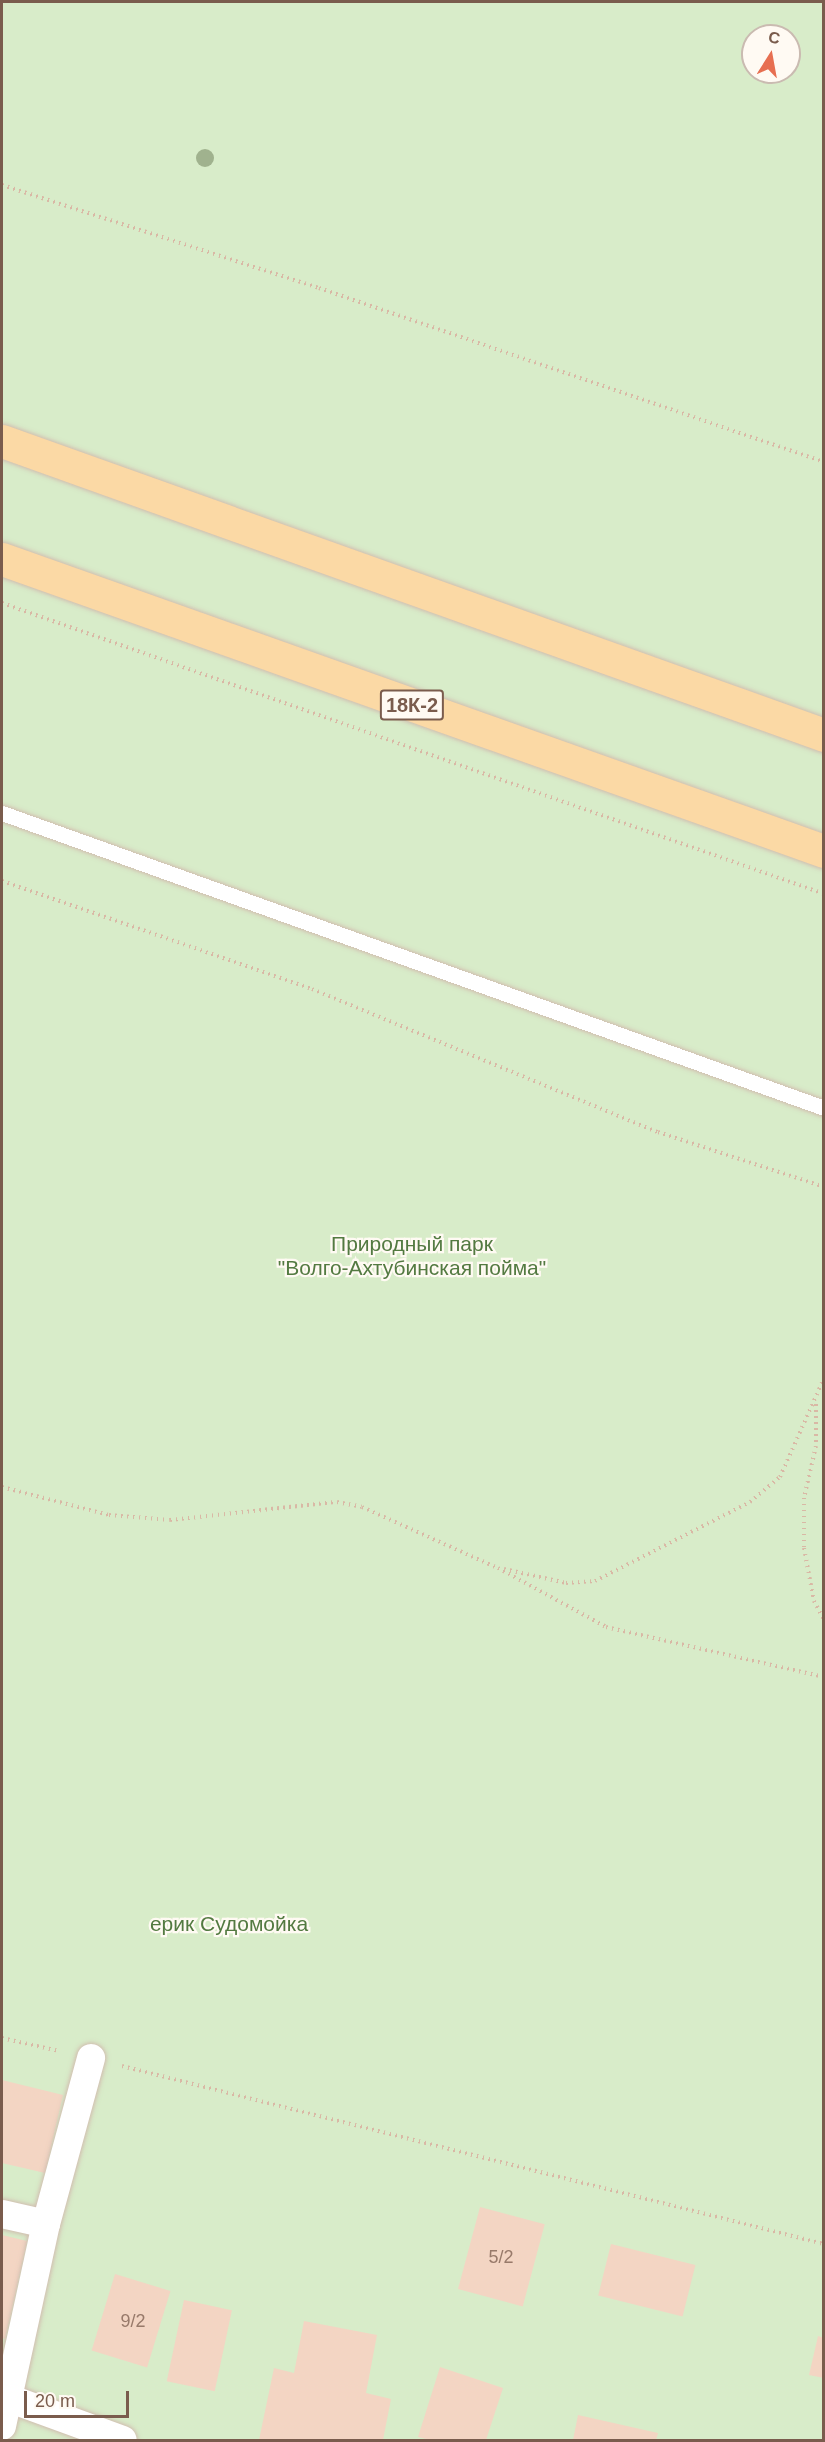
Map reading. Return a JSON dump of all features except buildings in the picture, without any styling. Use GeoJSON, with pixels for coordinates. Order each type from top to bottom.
{"type":"FeatureCollection","features":[{"type":"Feature","properties":{"kind":"main road"},"geometry":{"type":"LineString","coordinates":[[2,441],[824,735]]}},
{"type":"Feature","properties":{"kind":"main road","name":"18К-2"},"geometry":{"type":"LineString","coordinates":[[2,560],[824,851]]}},
{"type":"Feature","properties":{"kind":"street"},"geometry":{"type":"LineString","coordinates":[[2,2426],[46,2224],[91,2058]]}},
{"type":"Feature","properties":{"kind":"street"},"geometry":{"type":"LineString","coordinates":[[2,2214],[46,2224]]}},
{"type":"Feature","properties":{"kind":"street"},"geometry":{"type":"LineString","coordinates":[[8,2398],[123,2440]]}},
{"type":"Feature","properties":{"kind":"lane"},"geometry":{"type":"LineString","coordinates":[[2,813],[824,1108]]}},
{"type":"Feature","properties":{"kind":"path"},"geometry":{"type":"LineString","coordinates":[[2,185],[320,288],[824,462]]}},
{"type":"Feature","properties":{"kind":"path"},"geometry":{"type":"LineString","coordinates":[[2,603],[824,894]]}},
{"type":"Feature","properties":{"kind":"path"},"geometry":{"type":"LineString","coordinates":[[2,881],[312,989],[658,1132],[824,1187]]}},
{"type":"Feature","properties":{"kind":"path"},"geometry":{"type":"LineString","coordinates":[[498,1568],[566,1583],[595,1581],[750,1502],[780,1477],[824,1378]]}},
{"type":"Feature","properties":{"kind":"path"},"geometry":{"type":"LineString","coordinates":[[818,1394],[813,1414],[816,1446],[804,1498],[804,1548],[814,1601],[824,1620]]}},
{"type":"Feature","properties":{"kind":"path"},"geometry":{"type":"LineString","coordinates":[[2,1488],[109,1515],[170,1520],[337,1502],[390,1516],[498,1568],[606,1627],[824,1677]]}},
{"type":"Feature","properties":{"kind":"path"},"geometry":{"type":"LineString","coordinates":[[2,2038],[91,2058],[824,2244]]}},
{"type":"Feature","properties":{"kind":"green space","name":"Природный парк \"Волго-Ахтубинская пойма\""},"geometry":{"type":"Polygon","coordinates":[[[2,2],[823,2],[823,2440],[2,2440],[2,2]]]}},
{"type":"Feature","properties":{"kind":"park label","name":"ерик Судомойка"},"geometry":{"type":"Point","coordinates":[229,1924]}}]}
